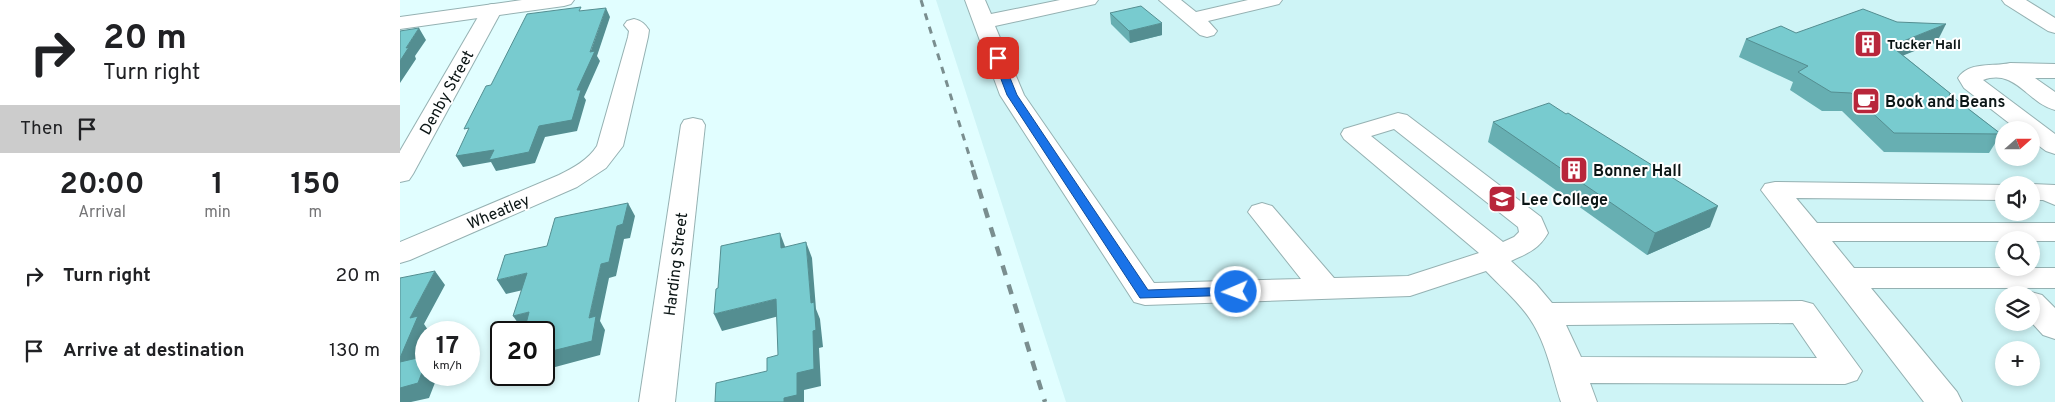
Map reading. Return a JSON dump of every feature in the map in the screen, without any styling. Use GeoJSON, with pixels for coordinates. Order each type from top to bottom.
{"type":"FeatureCollection","features":[{"type":"Feature","properties":{"kind":"street"},"geometry":{"type":"LineString","coordinates":[[400,22],[564,0]]}},
{"type":"Feature","properties":{"kind":"street"},"geometry":{"type":"LineString","coordinates":[[1088,0],[980,6],[1012,95],[1144,294],[1410,286],[1495,257],[1524,244],[1534,233],[1531,223],[1398,120],[1353,134],[1495,257],[1535,303],[1552,330],[1580,402]]}},
{"type":"Feature","properties":{"kind":"street"},"geometry":{"type":"LineString","coordinates":[[1169,0],[1201,26],[1272,0]]}},
{"type":"Feature","properties":{"kind":"street"},"geometry":{"type":"LineString","coordinates":[[2012,0],[2055,27]]}},
{"type":"Feature","properties":{"kind":"street","name":"Denby Street"},"geometry":{"type":"LineString","coordinates":[[400,174],[492,10]]}},
{"type":"Feature","properties":{"kind":"street","name":"Wheatley"},"geometry":{"type":"LineString","coordinates":[[400,253],[568,181],[594,166],[605,155],[610,146],[638,37],[638,30],[634,25]]}},
{"type":"Feature","properties":{"kind":"street"},"geometry":{"type":"LineString","coordinates":[[2010,70],[2055,103]]}},
{"type":"Feature","properties":{"kind":"street"},"geometry":{"type":"LineString","coordinates":[[2055,70],[1987,71],[1969,78],[1972,83],[2055,146]]}},
{"type":"Feature","properties":{"kind":"street","name":"Harding Street"},"geometry":{"type":"LineString","coordinates":[[657,402],[693,125]]}},
{"type":"Feature","properties":{"kind":"street"},"geometry":{"type":"LineString","coordinates":[[1944,402],[1775,190],[1995,192]]}},
{"type":"Feature","properties":{"kind":"street"},"geometry":{"type":"LineString","coordinates":[[2040,192],[2050,192],[2055,197]]}},
{"type":"Feature","properties":{"kind":"street"},"geometry":{"type":"LineString","coordinates":[[1262,212],[1326,289]]}},
{"type":"Feature","properties":{"kind":"street"},"geometry":{"type":"LineString","coordinates":[[1808,232],[2055,232]]}},
{"type":"Feature","properties":{"kind":"street"},"geometry":{"type":"LineString","coordinates":[[1845,278],[1995,286]]}},
{"type":"Feature","properties":{"kind":"street"},"geometry":{"type":"LineString","coordinates":[[2019,286],[2055,278]]}},
{"type":"Feature","properties":{"kind":"street"},"geometry":{"type":"LineString","coordinates":[[1543,314],[1802,312],[1845,371],[1567,370]]}},
{"type":"Feature","properties":{"kind":"street"},"geometry":{"type":"LineString","coordinates":[[2040,312],[2055,326]]}},
{"type":"Feature","properties":{"kind":"shaded area","name":"Lee College"},"geometry":{"type":"Polygon","coordinates":[[[936,0],[2055,0],[2055,402],[1066,402],[936,0]]]}},
{"type":"Feature","properties":{"kind":"building"},"geometry":{"type":"Polygon","coordinates":[[[1141,6],[1162,23],[1129,31],[1110,13],[1141,6]]]}},
{"type":"Feature","properties":{"kind":"building"},"geometry":{"type":"Polygon","coordinates":[[[581,7],[579,11],[606,8],[590,52],[595,51],[577,90],[581,90],[572,120],[539,126],[529,152],[489,160],[494,150],[456,156],[469,128],[464,129],[486,86],[491,85],[527,14],[581,7]]]}},
{"type":"Feature","properties":{"kind":"building"},"geometry":{"type":"Polygon","coordinates":[[[1863,9],[1897,22],[1946,24],[1891,46],[1995,129],[1995,134],[1894,133],[1851,93],[1831,92],[1798,72],[1808,66],[1746,39],[1781,26],[1796,33],[1863,9]]]}},
{"type":"Feature","properties":{"kind":"building"},"geometry":{"type":"Polygon","coordinates":[[[419,28],[406,48],[409,47],[400,61],[400,31],[419,28]]]}},
{"type":"Feature","properties":{"kind":"building"},"geometry":{"type":"Polygon","coordinates":[[[1549,103],[1718,206],[1655,233],[1493,122],[1549,103]]]}},
{"type":"Feature","properties":{"kind":"building"},"geometry":{"type":"Polygon","coordinates":[[[628,203],[623,224],[617,226],[609,262],[601,264],[589,318],[596,316],[592,341],[555,350],[555,321],[527,321],[529,312],[513,316],[527,273],[497,280],[505,255],[547,246],[555,218],[628,203]]]}},
{"type":"Feature","properties":{"kind":"building"},"geometry":{"type":"Polygon","coordinates":[[[780,233],[781,248],[806,242],[811,303],[814,302],[816,330],[813,331],[814,369],[797,373],[797,395],[784,398],[784,402],[715,402],[716,383],[767,371],[767,358],[778,355],[776,299],[714,314],[721,246],[780,233]]]}},
{"type":"Feature","properties":{"kind":"building"},"geometry":{"type":"Polygon","coordinates":[[[435,271],[410,318],[418,316],[400,358],[400,278],[435,271]]]}},
{"type":"Feature","properties":{"kind":"building"},"geometry":{"type":"Polygon","coordinates":[[[415,359],[415,384],[400,388],[400,362],[415,359]]]}},
{"type":"Feature","properties":{"kind":"railway"},"geometry":{"type":"LineString","coordinates":[[921,0],[974,171]]}},
{"type":"Feature","properties":{"kind":"railway"},"geometry":{"type":"LineString","coordinates":[[973,170],[1045,402]]}},
{"type":"Feature","properties":{"kind":"place","name":"Tucker Hall"},"geometry":{"type":"Point","coordinates":[1868,44]}},
{"type":"Feature","properties":{"kind":"place","name":"Book and Beans"},"geometry":{"type":"Point","coordinates":[1866,101]}},
{"type":"Feature","properties":{"kind":"place","name":"Bonner Hall"},"geometry":{"type":"Point","coordinates":[1574,170]}},
{"type":"Feature","properties":{"kind":"place","name":"Lee College"},"geometry":{"type":"Point","coordinates":[1502,199]}},
{"type":"Feature","properties":{"kind":"route"},"geometry":{"type":"LineString","coordinates":[[998,58],[1012,95],[1144,294],[1236,292]]}}]}
